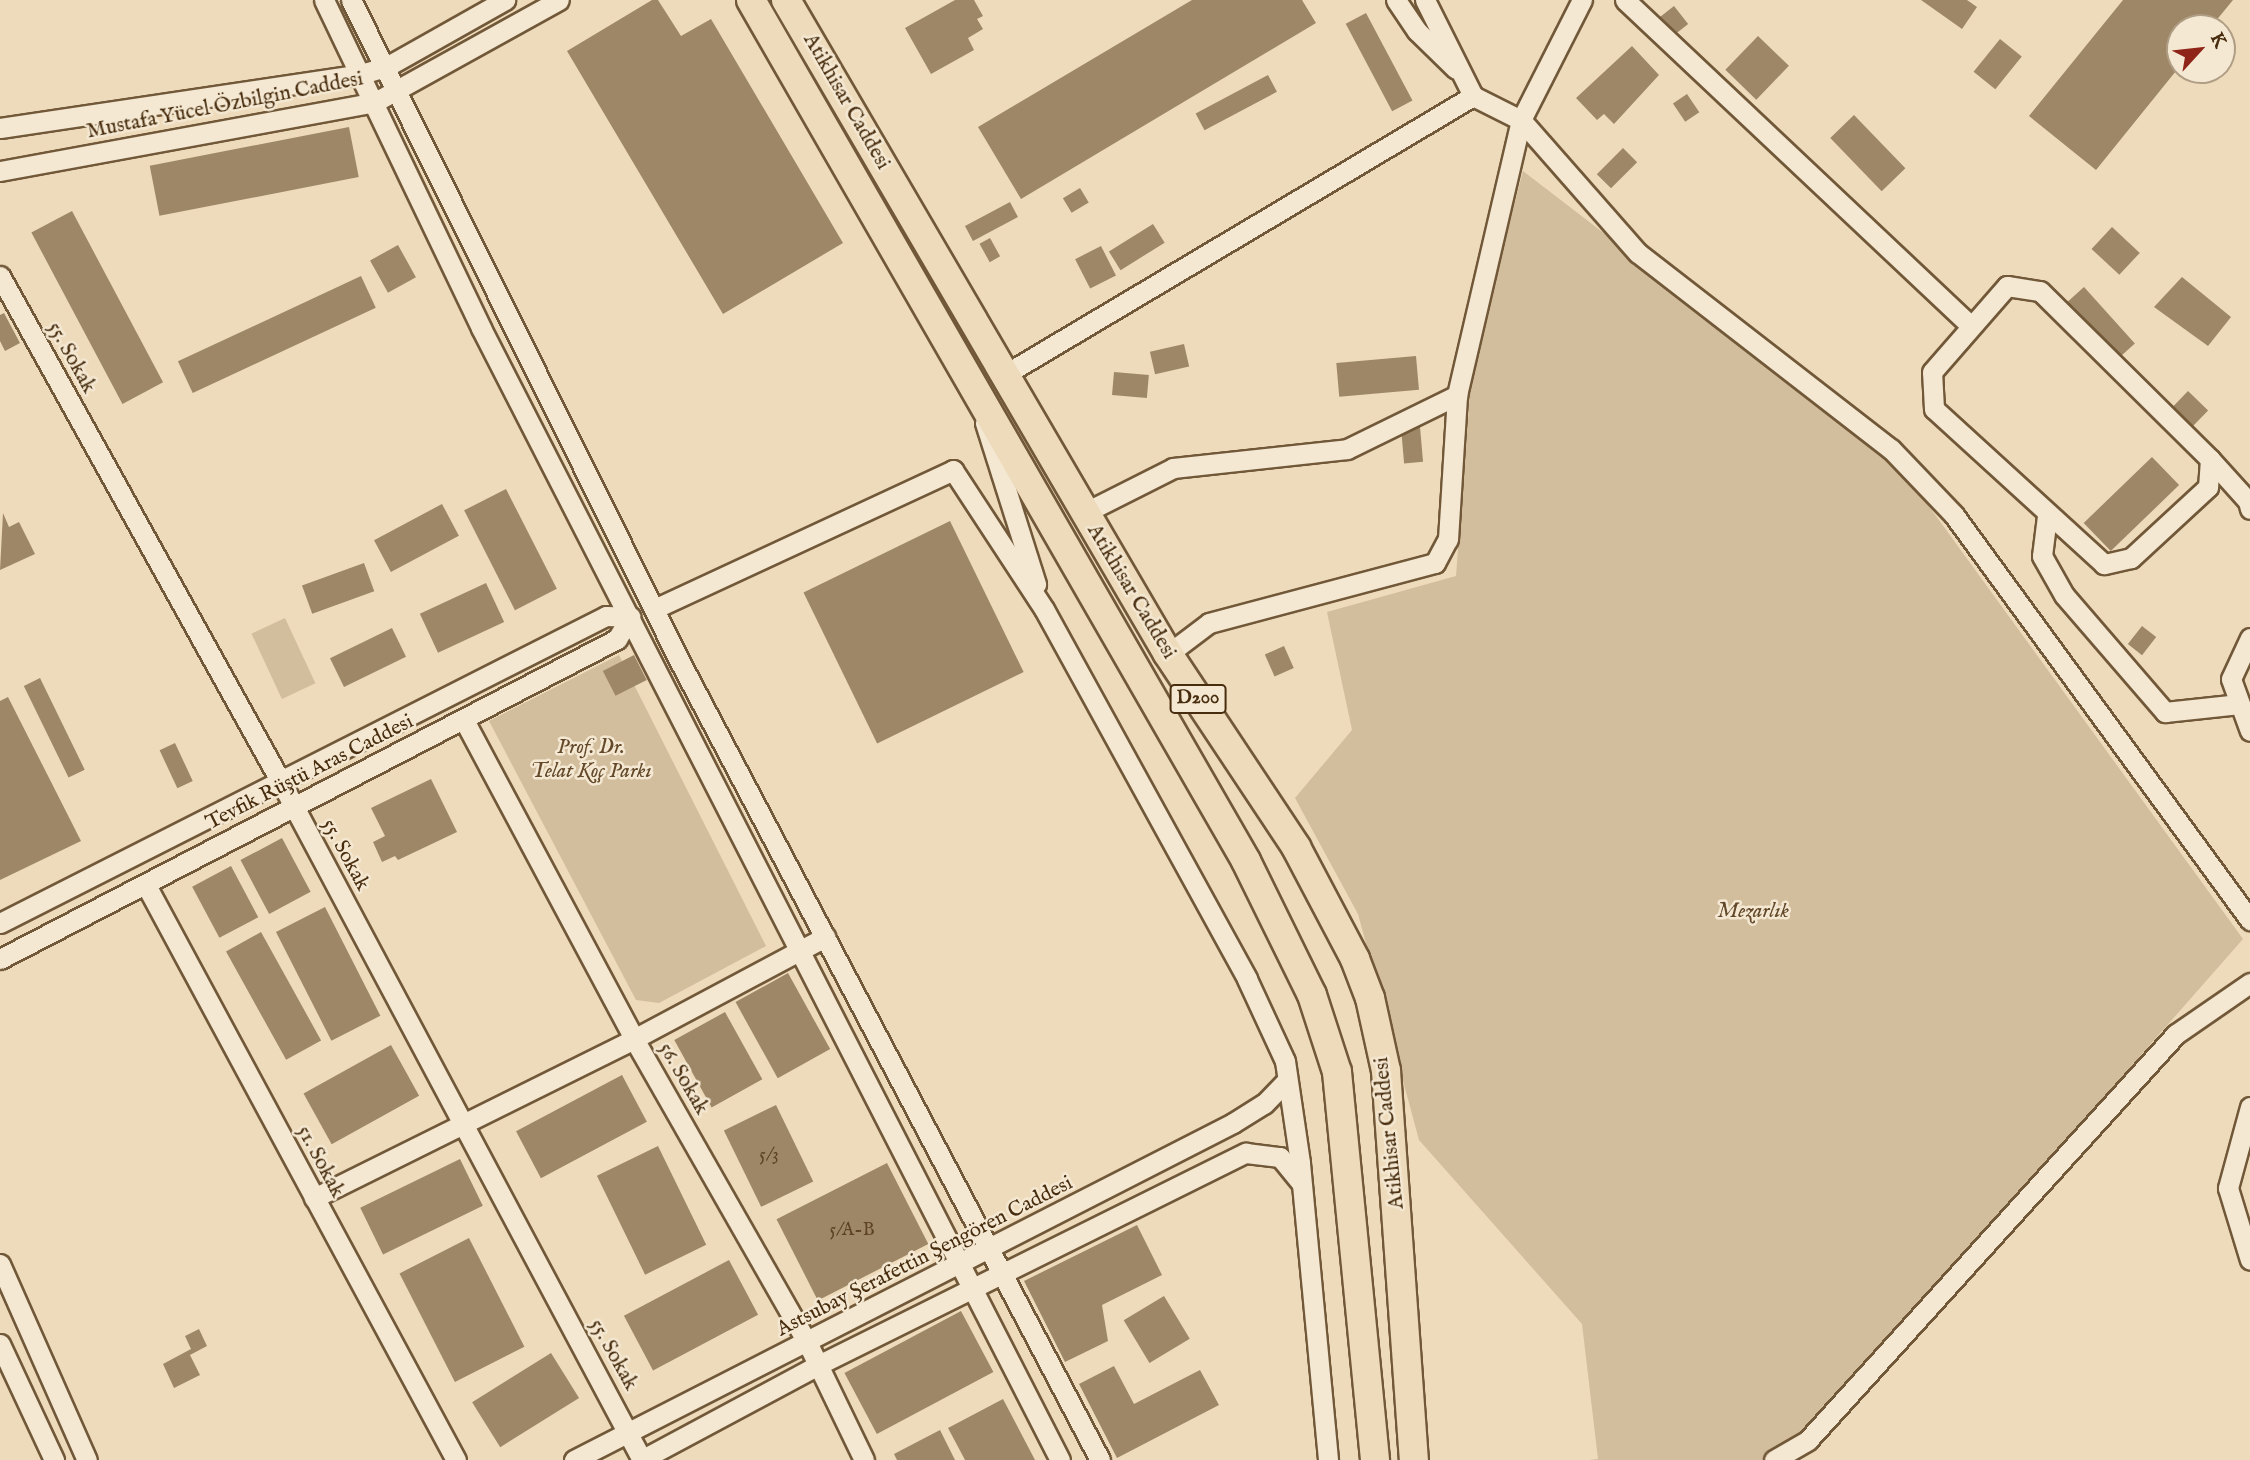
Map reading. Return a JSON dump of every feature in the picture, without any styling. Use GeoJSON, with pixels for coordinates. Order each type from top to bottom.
{"type":"FeatureCollection","features":[{"type":"Feature","properties":{"kind":"highway","name":"Atikhisar Caddesi"},"geometry":{"type":"LineString","coordinates":[[751,0],[982,397],[1246,861],[1312,995],[1334,1060],[1341,1099],[1374,1460]]}},
{"type":"Feature","properties":{"kind":"highway","name":"Atikhisar Caddesi"},"geometry":{"type":"LineString","coordinates":[[786,0],[1168,654],[1296,847],[1355,959],[1370,998],[1392,1115],[1414,1460]]}},
{"type":"Feature","properties":{"kind":"highway"},"geometry":{"type":"LineString","coordinates":[[803,0],[845,102]]}},
{"type":"Feature","properties":{"kind":"street"},"geometry":{"type":"LineString","coordinates":[[324,0],[481,328],[963,1264],[972,1289],[1060,1460]]}},
{"type":"Feature","properties":{"kind":"street"},"geometry":{"type":"LineString","coordinates":[[351,0],[654,609],[825,937],[993,1250],[1100,1460]]}},
{"type":"Feature","properties":{"kind":"street","name":"Mustafa Yücel Özbilgin Caddesi"},"geometry":{"type":"LineString","coordinates":[[0,128],[386,68],[505,0]]}},
{"type":"Feature","properties":{"kind":"street","name":"Mustafa Yücel Özbilgin Caddesi"},"geometry":{"type":"LineString","coordinates":[[0,171],[375,102],[559,0]]}},
{"type":"Feature","properties":{"kind":"street"},"geometry":{"type":"LineString","coordinates":[[1396,0],[1417,31],[1461,75]]}},
{"type":"Feature","properties":{"kind":"street"},"geometry":{"type":"LineString","coordinates":[[1426,0],[1439,19],[1461,75],[1473,96],[1521,120],[1638,253],[1891,449],[1954,515],[2250,920]]}},
{"type":"Feature","properties":{"kind":"street"},"geometry":{"type":"LineString","coordinates":[[1168,654],[1209,623],[1435,563],[1448,539],[1457,395],[1521,120],[1583,0]]}},
{"type":"Feature","properties":{"kind":"street"},"geometry":{"type":"LineString","coordinates":[[1625,0],[1969,324]]}},
{"type":"Feature","properties":{"kind":"street"},"geometry":{"type":"LineString","coordinates":[[1004,375],[1473,96]]}},
{"type":"Feature","properties":{"kind":"street","name":"55. Sokak"},"geometry":{"type":"LineString","coordinates":[[0,276],[282,784],[460,1122],[629,1432],[641,1460]]}},
{"type":"Feature","properties":{"kind":"street"},"geometry":{"type":"LineString","coordinates":[[2210,459],[2208,487],[2131,558],[2104,564],[2047,516],[1934,408],[1931,372],[1969,324],[2007,286],[2040,291],[2210,459],[2248,501],[2250,509]]}},
{"type":"Feature","properties":{"kind":"street"},"geometry":{"type":"LineString","coordinates":[[1084,513],[1173,468],[1347,449],[1457,395]]}},
{"type":"Feature","properties":{"kind":"street"},"geometry":{"type":"LineString","coordinates":[[982,397],[986,431],[1044,608]]}},
{"type":"Feature","properties":{"kind":"street"},"geometry":{"type":"LineString","coordinates":[[654,609],[953,470],[1044,608],[1247,979],[1285,1061],[1301,1183],[1328,1460]]}},
{"type":"Feature","properties":{"kind":"street"},"geometry":{"type":"LineString","coordinates":[[2047,516],[2042,556],[2064,595],[2165,712],[2240,704]]}},
{"type":"Feature","properties":{"kind":"street","name":"Tevfik Rüştü Aras Caddesi"},"geometry":{"type":"LineString","coordinates":[[0,923],[282,784],[606,616],[630,617],[617,639],[0,959]]}},
{"type":"Feature","properties":{"kind":"street"},"geometry":{"type":"LineString","coordinates":[[2250,638],[2231,679],[2250,731]]}},
{"type":"Feature","properties":{"kind":"street","name":"56. Sokak"},"geometry":{"type":"LineString","coordinates":[[464,720],[634,1039],[807,1342],[816,1366],[864,1460]]}},
{"type":"Feature","properties":{"kind":"street","name":"51. Sokak"},"geometry":{"type":"LineString","coordinates":[[146,885],[456,1460]]}},
{"type":"Feature","properties":{"kind":"street"},"geometry":{"type":"LineString","coordinates":[[314,1198],[460,1122],[634,1039],[825,937]]}},
{"type":"Feature","properties":{"kind":"street"},"geometry":{"type":"LineString","coordinates":[[1774,1460],[1808,1440],[2176,1034],[2250,983]]}},
{"type":"Feature","properties":{"kind":"street","name":"Astsubay Şerafettin Şengören Caddesi"},"geometry":{"type":"LineString","coordinates":[[574,1460],[993,1250],[1233,1123],[1264,1104],[1287,1080]]}},
{"type":"Feature","properties":{"kind":"street"},"geometry":{"type":"LineString","coordinates":[[2250,1107],[2228,1188],[2250,1260]]}},
{"type":"Feature","properties":{"kind":"street"},"geometry":{"type":"LineString","coordinates":[[641,1460],[816,1366],[1003,1271],[1246,1153],[1280,1157],[1301,1183]]}},
{"type":"Feature","properties":{"kind":"street"},"geometry":{"type":"LineString","coordinates":[[0,1264],[87,1460]]}},
{"type":"Feature","properties":{"kind":"street"},"geometry":{"type":"LineString","coordinates":[[2,1355],[54,1460]]}},
{"type":"Feature","properties":{"kind":"green space","name":"Mezarlık"},"geometry":{"type":"Polygon","coordinates":[[[1523,171],[1891,454],[2243,939],[1814,1427],[1768,1460],[1589,1460],[1598,1459],[1582,1324],[1419,1140],[1358,914],[1295,798],[1352,730],[1327,612],[1456,576],[1472,368],[1523,171]]]}},
{"type":"Feature","properties":{"kind":"green space"},"geometry":{"type":"Polygon","coordinates":[[[285,618],[315,683],[282,699],[251,634],[285,618]]]}},
{"type":"Feature","properties":{"kind":"green space","name":"Prof. Dr. Telat Koç Parkı"},"geometry":{"type":"Polygon","coordinates":[[[619,655],[766,946],[659,1003],[636,1000],[489,721],[619,655]]]}},
{"type":"Feature","properties":{"kind":"building"},"geometry":{"type":"Polygon","coordinates":[[[652,0],[658,0],[681,36],[711,19],[843,243],[723,314],[567,51],[652,0]]]}},
{"type":"Feature","properties":{"kind":"building"},"geometry":{"type":"Polygon","coordinates":[[[955,0],[974,0],[983,16],[977,19],[983,29],[968,38],[974,50],[931,74],[905,28],[955,0]]]}},
{"type":"Feature","properties":{"kind":"building"},"geometry":{"type":"Polygon","coordinates":[[[1192,0],[1302,0],[1316,23],[1021,199],[978,127],[1192,0]]]}},
{"type":"Feature","properties":{"kind":"building"},"geometry":{"type":"Polygon","coordinates":[[[1921,0],[1967,0],[1977,7],[1962,29],[1921,0]]]}},
{"type":"Feature","properties":{"kind":"building"},"geometry":{"type":"Polygon","coordinates":[[[2123,0],[2233,0],[2222,14],[2166,14],[2166,83],[2096,170],[2029,116],[2123,0]]]}},
{"type":"Feature","properties":{"kind":"building"},"geometry":{"type":"Polygon","coordinates":[[[1674,6],[1688,24],[1670,38],[1656,20],[1674,6]]]}},
{"type":"Feature","properties":{"kind":"building"},"geometry":{"type":"Polygon","coordinates":[[[1366,13],[1412,100],[1392,111],[1346,24],[1366,13]]]}},
{"type":"Feature","properties":{"kind":"building"},"geometry":{"type":"Polygon","coordinates":[[[1758,36],[1789,66],[1756,100],[1725,70],[1758,36]]]}},
{"type":"Feature","properties":{"kind":"building"},"geometry":{"type":"Polygon","coordinates":[[[2000,39],[2022,57],[1995,89],[1974,72],[2000,39]]]}},
{"type":"Feature","properties":{"kind":"building"},"geometry":{"type":"Polygon","coordinates":[[[1632,46],[1659,75],[1614,124],[1604,114],[1597,120],[1576,98],[1632,46]]]}},
{"type":"Feature","properties":{"kind":"building"},"geometry":{"type":"Polygon","coordinates":[[[1268,75],[1277,92],[1205,130],[1196,113],[1268,75]]]}},
{"type":"Feature","properties":{"kind":"building"},"geometry":{"type":"Polygon","coordinates":[[[1687,94],[1699,112],[1685,122],[1673,104],[1687,94]]]}},
{"type":"Feature","properties":{"kind":"building"},"geometry":{"type":"Polygon","coordinates":[[[1854,115],[1905,168],[1882,191],[1830,138],[1854,115]]]}},
{"type":"Feature","properties":{"kind":"building"},"geometry":{"type":"Polygon","coordinates":[[[349,127],[359,177],[159,216],[150,166],[349,127]]]}},
{"type":"Feature","properties":{"kind":"building"},"geometry":{"type":"Polygon","coordinates":[[[1623,148],[1637,162],[1611,188],[1597,174],[1623,148]]]}},
{"type":"Feature","properties":{"kind":"building"},"geometry":{"type":"Polygon","coordinates":[[[1080,188],[1089,203],[1072,213],[1063,198],[1080,188]]]}},
{"type":"Feature","properties":{"kind":"building"},"geometry":{"type":"Polygon","coordinates":[[[1010,202],[1018,217],[973,241],[965,226],[1010,202]]]}},
{"type":"Feature","properties":{"kind":"building"},"geometry":{"type":"Polygon","coordinates":[[[72,211],[163,382],[122,404],[31,233],[72,211]]]}},
{"type":"Feature","properties":{"kind":"building"},"geometry":{"type":"Polygon","coordinates":[[[1153,224],[1165,243],[1121,270],[1109,252],[1153,224]]]}},
{"type":"Feature","properties":{"kind":"building"},"geometry":{"type":"Polygon","coordinates":[[[2112,227],[2140,253],[2119,275],[2092,249],[2112,227]]]}},
{"type":"Feature","properties":{"kind":"building"},"geometry":{"type":"Polygon","coordinates":[[[990,238],[1000,256],[990,262],[980,244],[990,238]]]}},
{"type":"Feature","properties":{"kind":"building"},"geometry":{"type":"Polygon","coordinates":[[[398,245],[416,277],[388,293],[370,261],[398,245]]]}},
{"type":"Feature","properties":{"kind":"building"},"geometry":{"type":"Polygon","coordinates":[[[1101,246],[1116,275],[1090,289],[1075,259],[1101,246]]]}},
{"type":"Feature","properties":{"kind":"building"},"geometry":{"type":"Polygon","coordinates":[[[361,276],[376,308],[193,393],[178,361],[361,276]]]}},
{"type":"Feature","properties":{"kind":"building"},"geometry":{"type":"Polygon","coordinates":[[[2182,277],[2231,317],[2208,346],[2154,307],[2182,277]]]}},
{"type":"Feature","properties":{"kind":"building"},"geometry":{"type":"Polygon","coordinates":[[[2084,287],[2135,343],[2114,362],[2063,306],[2084,287]]]}},
{"type":"Feature","properties":{"kind":"building"},"geometry":{"type":"Polygon","coordinates":[[[4,313],[20,343],[5,351],[0,341],[0,315],[4,313]]]}},
{"type":"Feature","properties":{"kind":"building"},"geometry":{"type":"Polygon","coordinates":[[[1184,344],[1189,366],[1155,374],[1150,352],[1184,344]]]}},
{"type":"Feature","properties":{"kind":"building"},"geometry":{"type":"Polygon","coordinates":[[[1416,356],[1419,390],[1339,397],[1336,363],[1416,356]]]}},
{"type":"Feature","properties":{"kind":"building"},"geometry":{"type":"Polygon","coordinates":[[[1114,372],[1149,375],[1147,398],[1112,395],[1114,372]]]}},
{"type":"Feature","properties":{"kind":"building"},"geometry":{"type":"Polygon","coordinates":[[[2188,391],[2208,410],[2189,430],[2169,410],[2188,391]]]}},
{"type":"Feature","properties":{"kind":"building"},"geometry":{"type":"Polygon","coordinates":[[[1420,427],[1423,462],[1404,464],[1401,429],[1420,427]]]}},
{"type":"Feature","properties":{"kind":"building"},"geometry":{"type":"Polygon","coordinates":[[[2152,457],[2179,485],[2111,551],[2084,523],[2152,457]]]}},
{"type":"Feature","properties":{"kind":"building"},"geometry":{"type":"Polygon","coordinates":[[[506,489],[557,589],[515,610],[464,510],[506,489]]]}},
{"type":"Feature","properties":{"kind":"building"},"geometry":{"type":"Polygon","coordinates":[[[442,504],[459,536],[391,572],[374,540],[442,504]]]}},
{"type":"Feature","properties":{"kind":"building"},"geometry":{"type":"Polygon","coordinates":[[[3,513],[9,527],[19,522],[35,554],[0,570],[3,513]]]}},
{"type":"Feature","properties":{"kind":"building"},"geometry":{"type":"Polygon","coordinates":[[[950,521],[1024,672],[877,743],[803,592],[950,521]]]}},
{"type":"Feature","properties":{"kind":"building"},"geometry":{"type":"Polygon","coordinates":[[[364,563],[374,591],[312,614],[302,586],[364,563]]]}},
{"type":"Feature","properties":{"kind":"building"},"geometry":{"type":"Polygon","coordinates":[[[486,583],[504,622],[438,653],[420,614],[486,583]]]}},
{"type":"Feature","properties":{"kind":"building"},"geometry":{"type":"Polygon","coordinates":[[[2142,626],[2156,637],[2142,655],[2128,644],[2142,626]]]}},
{"type":"Feature","properties":{"kind":"building"},"geometry":{"type":"Polygon","coordinates":[[[392,628],[406,657],[344,687],[330,658],[392,628]]]}},
{"type":"Feature","properties":{"kind":"building"},"geometry":{"type":"Polygon","coordinates":[[[1284,646],[1294,668],[1275,676],[1265,655],[1284,646]]]}},
{"type":"Feature","properties":{"kind":"building"},"geometry":{"type":"Polygon","coordinates":[[[634,655],[647,680],[616,696],[603,671],[634,655]]]}},
{"type":"Feature","properties":{"kind":"building"},"geometry":{"type":"Polygon","coordinates":[[[40,678],[85,770],[69,778],[24,686],[40,678]]]}},
{"type":"Feature","properties":{"kind":"building"},"geometry":{"type":"Polygon","coordinates":[[[8,697],[81,841],[0,880],[0,701],[8,697]]]}},
{"type":"Feature","properties":{"kind":"building"},"geometry":{"type":"Polygon","coordinates":[[[175,743],[193,781],[177,788],[160,750],[175,743]]]}},
{"type":"Feature","properties":{"kind":"building"},"geometry":{"type":"Polygon","coordinates":[[[431,779],[457,832],[398,860],[395,856],[382,862],[373,842],[385,836],[371,808],[431,779]]]}},
{"type":"Feature","properties":{"kind":"building"},"geometry":{"type":"Polygon","coordinates":[[[282,838],[311,892],[269,914],[241,860],[282,838]]]}},
{"type":"Feature","properties":{"kind":"building"},"geometry":{"type":"Polygon","coordinates":[[[231,866],[258,917],[219,938],[192,887],[231,866]]]}},
{"type":"Feature","properties":{"kind":"building"},"geometry":{"type":"Polygon","coordinates":[[[325,907],[380,1016],[331,1041],[276,932],[325,907]]]}},
{"type":"Feature","properties":{"kind":"building"},"geometry":{"type":"Polygon","coordinates":[[[261,932],[321,1040],[286,1060],[226,951],[261,932]]]}},
{"type":"Feature","properties":{"kind":"building"},"geometry":{"type":"Polygon","coordinates":[[[788,973],[830,1049],[778,1078],[736,1002],[788,973]]]}},
{"type":"Feature","properties":{"kind":"building"},"geometry":{"type":"Polygon","coordinates":[[[725,1012],[762,1079],[712,1107],[674,1040],[725,1012]]]}},
{"type":"Feature","properties":{"kind":"building"},"geometry":{"type":"Polygon","coordinates":[[[391,1045],[419,1096],[332,1144],[304,1093],[391,1045]]]}},
{"type":"Feature","properties":{"kind":"building"},"geometry":{"type":"Polygon","coordinates":[[[622,1075],[647,1122],[541,1178],[516,1131],[622,1075]]]}},
{"type":"Feature","properties":{"kind":"building"},"geometry":{"type":"Polygon","coordinates":[[[776,1105],[813,1181],[761,1207],[724,1130],[776,1105]]]}},
{"type":"Feature","properties":{"kind":"building"},"geometry":{"type":"Polygon","coordinates":[[[658,1146],[706,1245],[645,1275],[597,1176],[658,1146]]]}},
{"type":"Feature","properties":{"kind":"building"},"geometry":{"type":"Polygon","coordinates":[[[460,1159],[483,1206],[383,1254],[360,1208],[460,1159]]]}},
{"type":"Feature","properties":{"kind":"building"},"geometry":{"type":"Polygon","coordinates":[[[887,1163],[928,1244],[818,1300],[777,1219],[887,1163]]]}},
{"type":"Feature","properties":{"kind":"building"},"geometry":{"type":"Polygon","coordinates":[[[1137,1225],[1162,1275],[1102,1305],[1108,1341],[1065,1362],[1024,1281],[1137,1225]]]}},
{"type":"Feature","properties":{"kind":"building"},"geometry":{"type":"Polygon","coordinates":[[[469,1238],[524,1347],[455,1382],[400,1273],[469,1238]]]}},
{"type":"Feature","properties":{"kind":"building"},"geometry":{"type":"Polygon","coordinates":[[[729,1260],[758,1315],[653,1371],[624,1316],[729,1260]]]}},
{"type":"Feature","properties":{"kind":"building"},"geometry":{"type":"Polygon","coordinates":[[[1164,1296],[1190,1339],[1149,1363],[1124,1320],[1164,1296]]]}},
{"type":"Feature","properties":{"kind":"building"},"geometry":{"type":"Polygon","coordinates":[[[961,1311],[993,1372],[877,1434],[844,1373],[961,1311]]]}},
{"type":"Feature","properties":{"kind":"building"},"geometry":{"type":"Polygon","coordinates":[[[199,1329],[207,1346],[190,1355],[200,1375],[174,1388],[163,1364],[191,1349],[185,1336],[199,1329]]]}},
{"type":"Feature","properties":{"kind":"building"},"geometry":{"type":"Polygon","coordinates":[[[551,1353],[579,1398],[500,1447],[472,1402],[551,1353]]]}},
{"type":"Feature","properties":{"kind":"building"},"geometry":{"type":"Polygon","coordinates":[[[1114,1366],[1134,1404],[1200,1370],[1219,1405],[1117,1458],[1079,1384],[1114,1366]]]}},
{"type":"Feature","properties":{"kind":"building"},"geometry":{"type":"Polygon","coordinates":[[[1003,1399],[1035,1460],[965,1460],[948,1428],[1003,1399]]]}},
{"type":"Feature","properties":{"kind":"building"},"geometry":{"type":"Polygon","coordinates":[[[940,1430],[955,1460],[897,1460],[894,1454],[940,1430]]]}}]}
